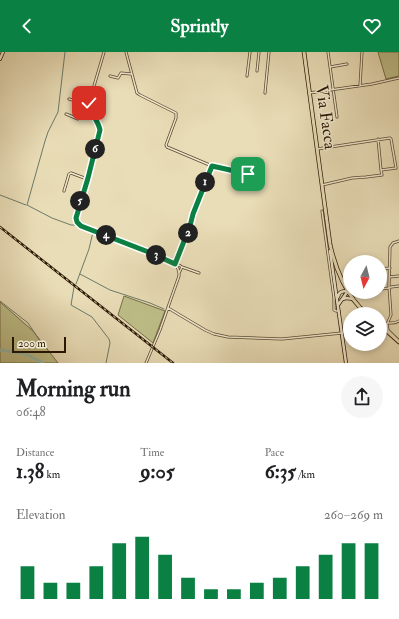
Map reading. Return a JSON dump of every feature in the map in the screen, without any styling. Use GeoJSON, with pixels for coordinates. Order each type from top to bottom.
{"type":"FeatureCollection","features":[{"type":"Feature","properties":{"kind":"main road","name":"Via Facca"},"geometry":{"type":"LineString","coordinates":[[304,52],[330,244],[335,264],[343,281]]}},
{"type":"Feature","properties":{"kind":"main road","name":"Via Facca"},"geometry":{"type":"LineString","coordinates":[[354,299],[361,307]]}},
{"type":"Feature","properties":{"kind":"main road"},"geometry":{"type":"LineString","coordinates":[[387,331],[399,342]]}},
{"type":"Feature","properties":{"kind":"street"},"geometry":{"type":"LineString","coordinates":[[0,59],[3,52]]}},
{"type":"Feature","properties":{"kind":"street"},"geometry":{"type":"LineString","coordinates":[[104,52],[89,104],[100,130],[76,218],[77,222],[81,226],[199,273]]}},
{"type":"Feature","properties":{"kind":"street"},"geometry":{"type":"LineString","coordinates":[[126,52],[137,93],[176,113],[176,118],[166,145],[167,147],[212,166],[254,176]]}},
{"type":"Feature","properties":{"kind":"street"},"geometry":{"type":"LineString","coordinates":[[247,76],[250,52]]}},
{"type":"Feature","properties":{"kind":"street"},"geometry":{"type":"LineString","coordinates":[[257,71],[260,52]]}},
{"type":"Feature","properties":{"kind":"street"},"geometry":{"type":"LineString","coordinates":[[265,93],[269,52]]}},
{"type":"Feature","properties":{"kind":"street"},"geometry":{"type":"LineString","coordinates":[[328,52],[337,117]]}},
{"type":"Feature","properties":{"kind":"street"},"geometry":{"type":"LineString","coordinates":[[360,86],[362,52]]}},
{"type":"Feature","properties":{"kind":"street"},"geometry":{"type":"LineString","coordinates":[[330,67],[347,64]]}},
{"type":"Feature","properties":{"kind":"street"},"geometry":{"type":"LineString","coordinates":[[110,76],[118,78],[121,73],[131,74]]}},
{"type":"Feature","properties":{"kind":"street"},"geometry":{"type":"LineString","coordinates":[[309,93],[360,86],[399,78]]}},
{"type":"Feature","properties":{"kind":"street"},"geometry":{"type":"LineString","coordinates":[[69,99],[89,104]]}},
{"type":"Feature","properties":{"kind":"street"},"geometry":{"type":"LineString","coordinates":[[66,114],[78,119],[89,107]]}},
{"type":"Feature","properties":{"kind":"street"},"geometry":{"type":"LineString","coordinates":[[317,149],[389,138],[391,139],[396,168],[381,170]]}},
{"type":"Feature","properties":{"kind":"street"},"geometry":{"type":"LineString","coordinates":[[322,185],[352,178],[382,175],[378,139]]}},
{"type":"Feature","properties":{"kind":"street"},"geometry":{"type":"LineString","coordinates":[[179,273],[176,264],[193,214],[212,166]]}},
{"type":"Feature","properties":{"kind":"street"},"geometry":{"type":"LineString","coordinates":[[64,191],[69,174],[71,173],[87,179]]}},
{"type":"Feature","properties":{"kind":"street"},"geometry":{"type":"LineString","coordinates":[[322,211],[332,282],[334,310],[339,312]]}},
{"type":"Feature","properties":{"kind":"street"},"geometry":{"type":"LineString","coordinates":[[399,241],[391,245],[389,277],[391,315],[387,323],[388,330],[398,338],[399,342]]}},
{"type":"Feature","properties":{"kind":"street"},"geometry":{"type":"LineString","coordinates":[[330,244],[346,363]]}},
{"type":"Feature","properties":{"kind":"street"},"geometry":{"type":"LineString","coordinates":[[146,363],[176,287],[182,267]]}},
{"type":"Feature","properties":{"kind":"street"},"geometry":{"type":"LineString","coordinates":[[389,277],[399,276]]}},
{"type":"Feature","properties":{"kind":"street"},"geometry":{"type":"LineString","coordinates":[[387,288],[399,286]]}},
{"type":"Feature","properties":{"kind":"street"},"geometry":{"type":"LineString","coordinates":[[337,300],[340,293],[343,292]]}},
{"type":"Feature","properties":{"kind":"street"},"geometry":{"type":"LineString","coordinates":[[338,305],[342,299]]}},
{"type":"Feature","properties":{"kind":"street"},"geometry":{"type":"LineString","coordinates":[[168,308],[205,330],[214,334],[228,337],[282,339],[342,333]]}},
{"type":"Feature","properties":{"kind":"street"},"geometry":{"type":"LineString","coordinates":[[387,323],[399,321]]}},
{"type":"Feature","properties":{"kind":"green space"},"geometry":{"type":"Polygon","coordinates":[[[378,52],[399,52],[399,76],[386,79],[378,52]]]}},
{"type":"Feature","properties":{"kind":"green space"},"geometry":{"type":"Polygon","coordinates":[[[124,296],[165,311],[153,343],[118,315],[124,296]]]}},
{"type":"Feature","properties":{"kind":"green space"},"geometry":{"type":"Polygon","coordinates":[[[0,302],[33,331],[58,363],[0,363],[0,302]]]}},
{"type":"Feature","properties":{"kind":"waterway"},"geometry":{"type":"LineString","coordinates":[[65,52],[58,112],[48,132],[27,205],[52,218],[93,232],[89,249],[76,284]]}},
{"type":"Feature","properties":{"kind":"waterway"},"geometry":{"type":"LineString","coordinates":[[0,195],[26,205]]}},
{"type":"Feature","properties":{"kind":"waterway"},"geometry":{"type":"LineString","coordinates":[[80,274],[110,290],[164,309]]}},
{"type":"Feature","properties":{"kind":"waterway"},"geometry":{"type":"LineString","coordinates":[[74,287],[71,305],[92,317],[109,339],[110,343],[106,363]]}},
{"type":"Feature","properties":{"kind":"waterway"},"geometry":{"type":"LineString","coordinates":[[0,301],[28,323],[40,341],[47,348]]}},
{"type":"Feature","properties":{"kind":"waterway"},"geometry":{"type":"LineString","coordinates":[[0,350],[26,354],[43,363]]}},
{"type":"Feature","properties":{"kind":"railway"},"geometry":{"type":"LineString","coordinates":[[0,227],[173,363]]}},
{"type":"Feature","properties":{"kind":"route"},"geometry":{"type":"LineString","coordinates":[[89,103],[89,107],[99,125],[100,130],[88,178],[77,211],[77,222],[81,226],[151,253],[175,264],[212,166],[248,174]]}}]}
